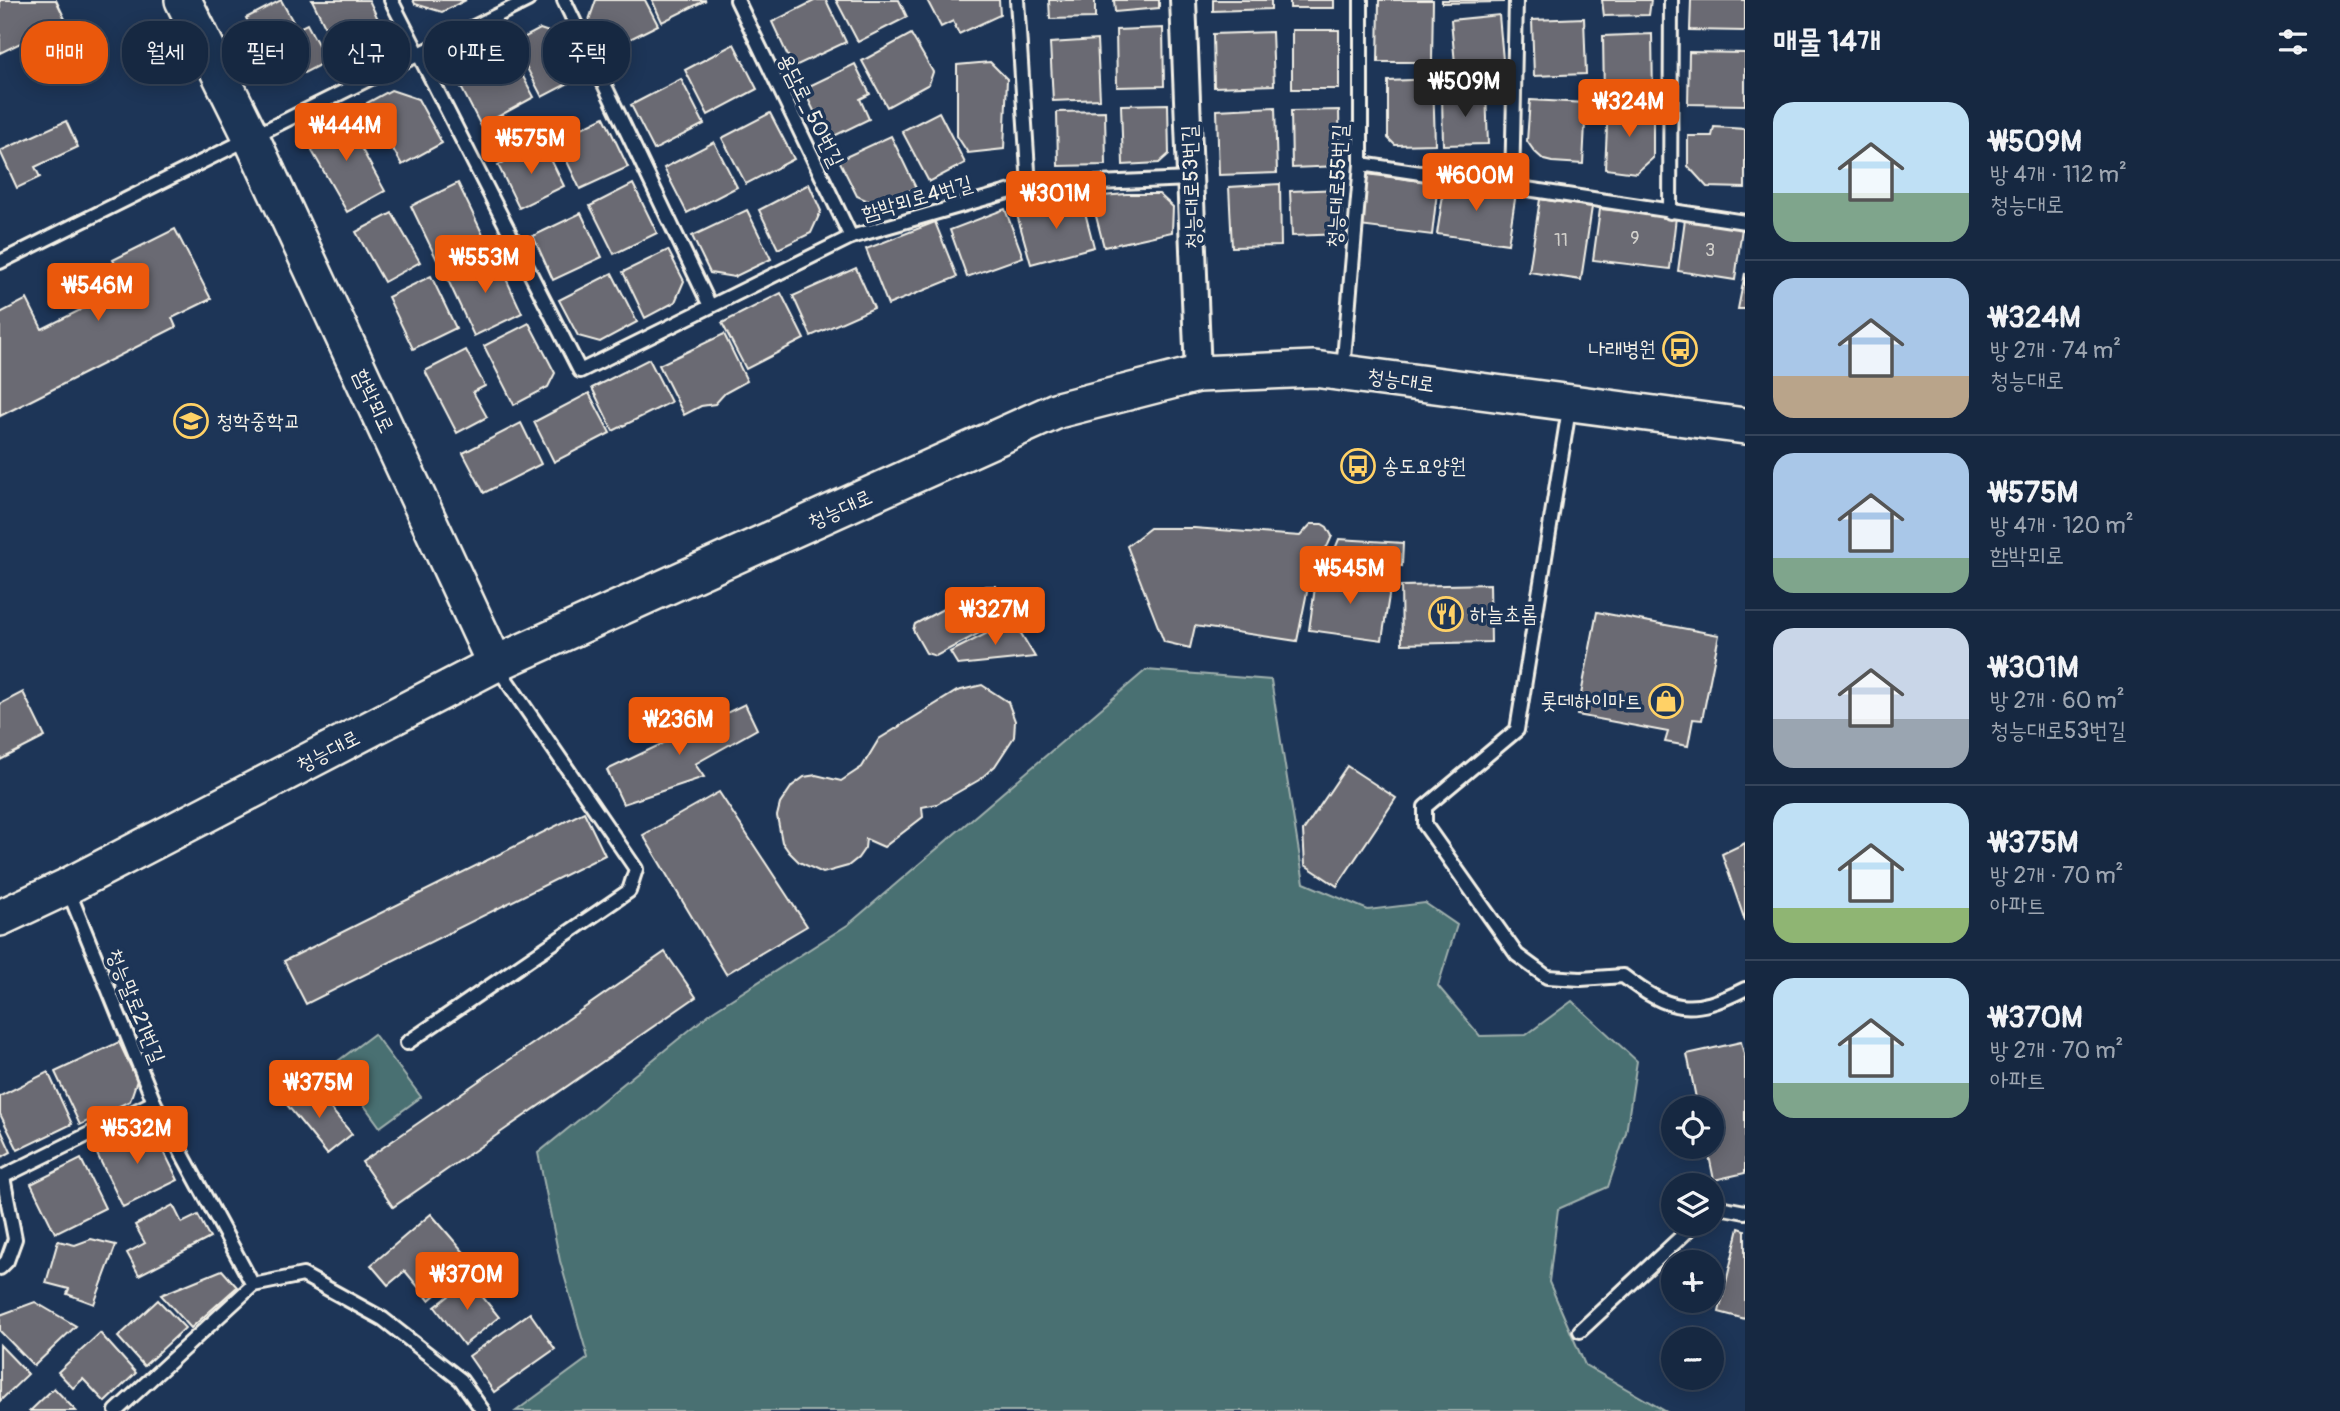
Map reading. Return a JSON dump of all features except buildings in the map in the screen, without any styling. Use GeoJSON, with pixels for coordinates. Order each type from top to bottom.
{"type":"FeatureCollection","features":[{"type":"Feature","properties":{"kind":"main road","name":"함박뫼로"},"geometry":{"type":"LineString","coordinates":[[183,0],[251,137],[495,664]]}},
{"type":"Feature","properties":{"kind":"main road","name":"청능대로"},"geometry":{"type":"LineString","coordinates":[[0,918],[66,887],[495,664],[1058,410],[1198,374],[1314,369],[1745,426]]}},
{"type":"Feature","properties":{"kind":"street","name":"청능대로53번길"},"geometry":{"type":"LineString","coordinates":[[1183,0],[1198,374]]}},
{"type":"Feature","properties":{"kind":"lane"},"geometry":{"type":"LineString","coordinates":[[391,0],[417,54]]}},
{"type":"Feature","properties":{"kind":"lane"},"geometry":{"type":"LineString","coordinates":[[0,262],[528,0]]}},
{"type":"Feature","properties":{"kind":"lane"},"geometry":{"type":"LineString","coordinates":[[564,0],[710,306]]}},
{"type":"Feature","properties":{"kind":"lane","name":"용담로_50번길"},"geometry":{"type":"LineString","coordinates":[[737,0],[851,237]]}},
{"type":"Feature","properties":{"kind":"lane"},"geometry":{"type":"LineString","coordinates":[[1017,0],[1029,186]]}},
{"type":"Feature","properties":{"kind":"lane","name":"청능대로55번길"},"geometry":{"type":"LineString","coordinates":[[1343,373],[1361,164],[1361,0]]}},
{"type":"Feature","properties":{"kind":"lane"},"geometry":{"type":"LineString","coordinates":[[1512,187],[1516,0]]}},
{"type":"Feature","properties":{"kind":"lane"},"geometry":{"type":"LineString","coordinates":[[1670,212],[1671,0]]}},
{"type":"Feature","properties":{"kind":"lane","name":"함박뫼로4번길"},"geometry":{"type":"LineString","coordinates":[[417,54],[580,371],[851,237],[1029,186],[1191,179]]}},
{"type":"Feature","properties":{"kind":"lane"},"geometry":{"type":"LineString","coordinates":[[1361,164],[1745,222]]}},
{"type":"Feature","properties":{"kind":"lane"},"geometry":{"type":"LineString","coordinates":[[1570,403],[1517,730],[1425,807],[1425,825],[1517,955],[1547,977],[1581,979],[1623,976],[1649,996],[1690,1009],[1721,1001],[1745,989]]}},
{"type":"Feature","properties":{"kind":"lane"},"geometry":{"type":"LineString","coordinates":[[408,1043],[629,891],[636,869],[495,664]]}},
{"type":"Feature","properties":{"kind":"lane","name":"청능말로21번길"},"geometry":{"type":"LineString","coordinates":[[66,887],[154,1102],[253,1285]]}},
{"type":"Feature","properties":{"kind":"lane"},"geometry":{"type":"LineString","coordinates":[[0,1268],[7,1261],[15,1239],[1,1177],[154,1102]]}},
{"type":"Feature","properties":{"kind":"lane"},"geometry":{"type":"LineString","coordinates":[[1724,1208],[1745,1212]]}},
{"type":"Feature","properties":{"kind":"lane"},"geometry":{"type":"LineString","coordinates":[[1580,1331],[1682,1236]]}},
{"type":"Feature","properties":{"kind":"lane"},"geometry":{"type":"LineString","coordinates":[[116,1411],[253,1285],[303,1275],[383,1319],[461,1380],[483,1411]]}},
{"type":"Feature","properties":{"kind":"green space"},"geometry":{"type":"Polygon","coordinates":[[[1146,670],[1271,680],[1304,883],[1368,910],[1425,903],[1457,925],[1438,986],[1480,1036],[1526,1035],[1572,1001],[1637,1061],[1626,1133],[1608,1187],[1558,1209],[1549,1282],[1585,1365],[1665,1411],[516,1411],[588,1358],[560,1261],[538,1153],[713,1011],[849,924],[1146,670]]]}},
{"type":"Feature","properties":{"kind":"green space"},"geometry":{"type":"Polygon","coordinates":[[[374,1034],[421,1097],[380,1127],[334,1064],[374,1034]]]}},
{"type":"Feature","properties":{"kind":"place","name":"나래병원"},"geometry":{"type":"Point","coordinates":[1680,349]}},
{"type":"Feature","properties":{"kind":"place","name":"청학중학교"},"geometry":{"type":"Point","coordinates":[191,421]}},
{"type":"Feature","properties":{"kind":"place","name":"송도요양원"},"geometry":{"type":"Point","coordinates":[1358,466]}},
{"type":"Feature","properties":{"kind":"place","name":"하늘초롬"},"geometry":{"type":"Point","coordinates":[1446,614]}},
{"type":"Feature","properties":{"kind":"place","name":"롯데하이마트"},"geometry":{"type":"Point","coordinates":[1666,701]}}]}
